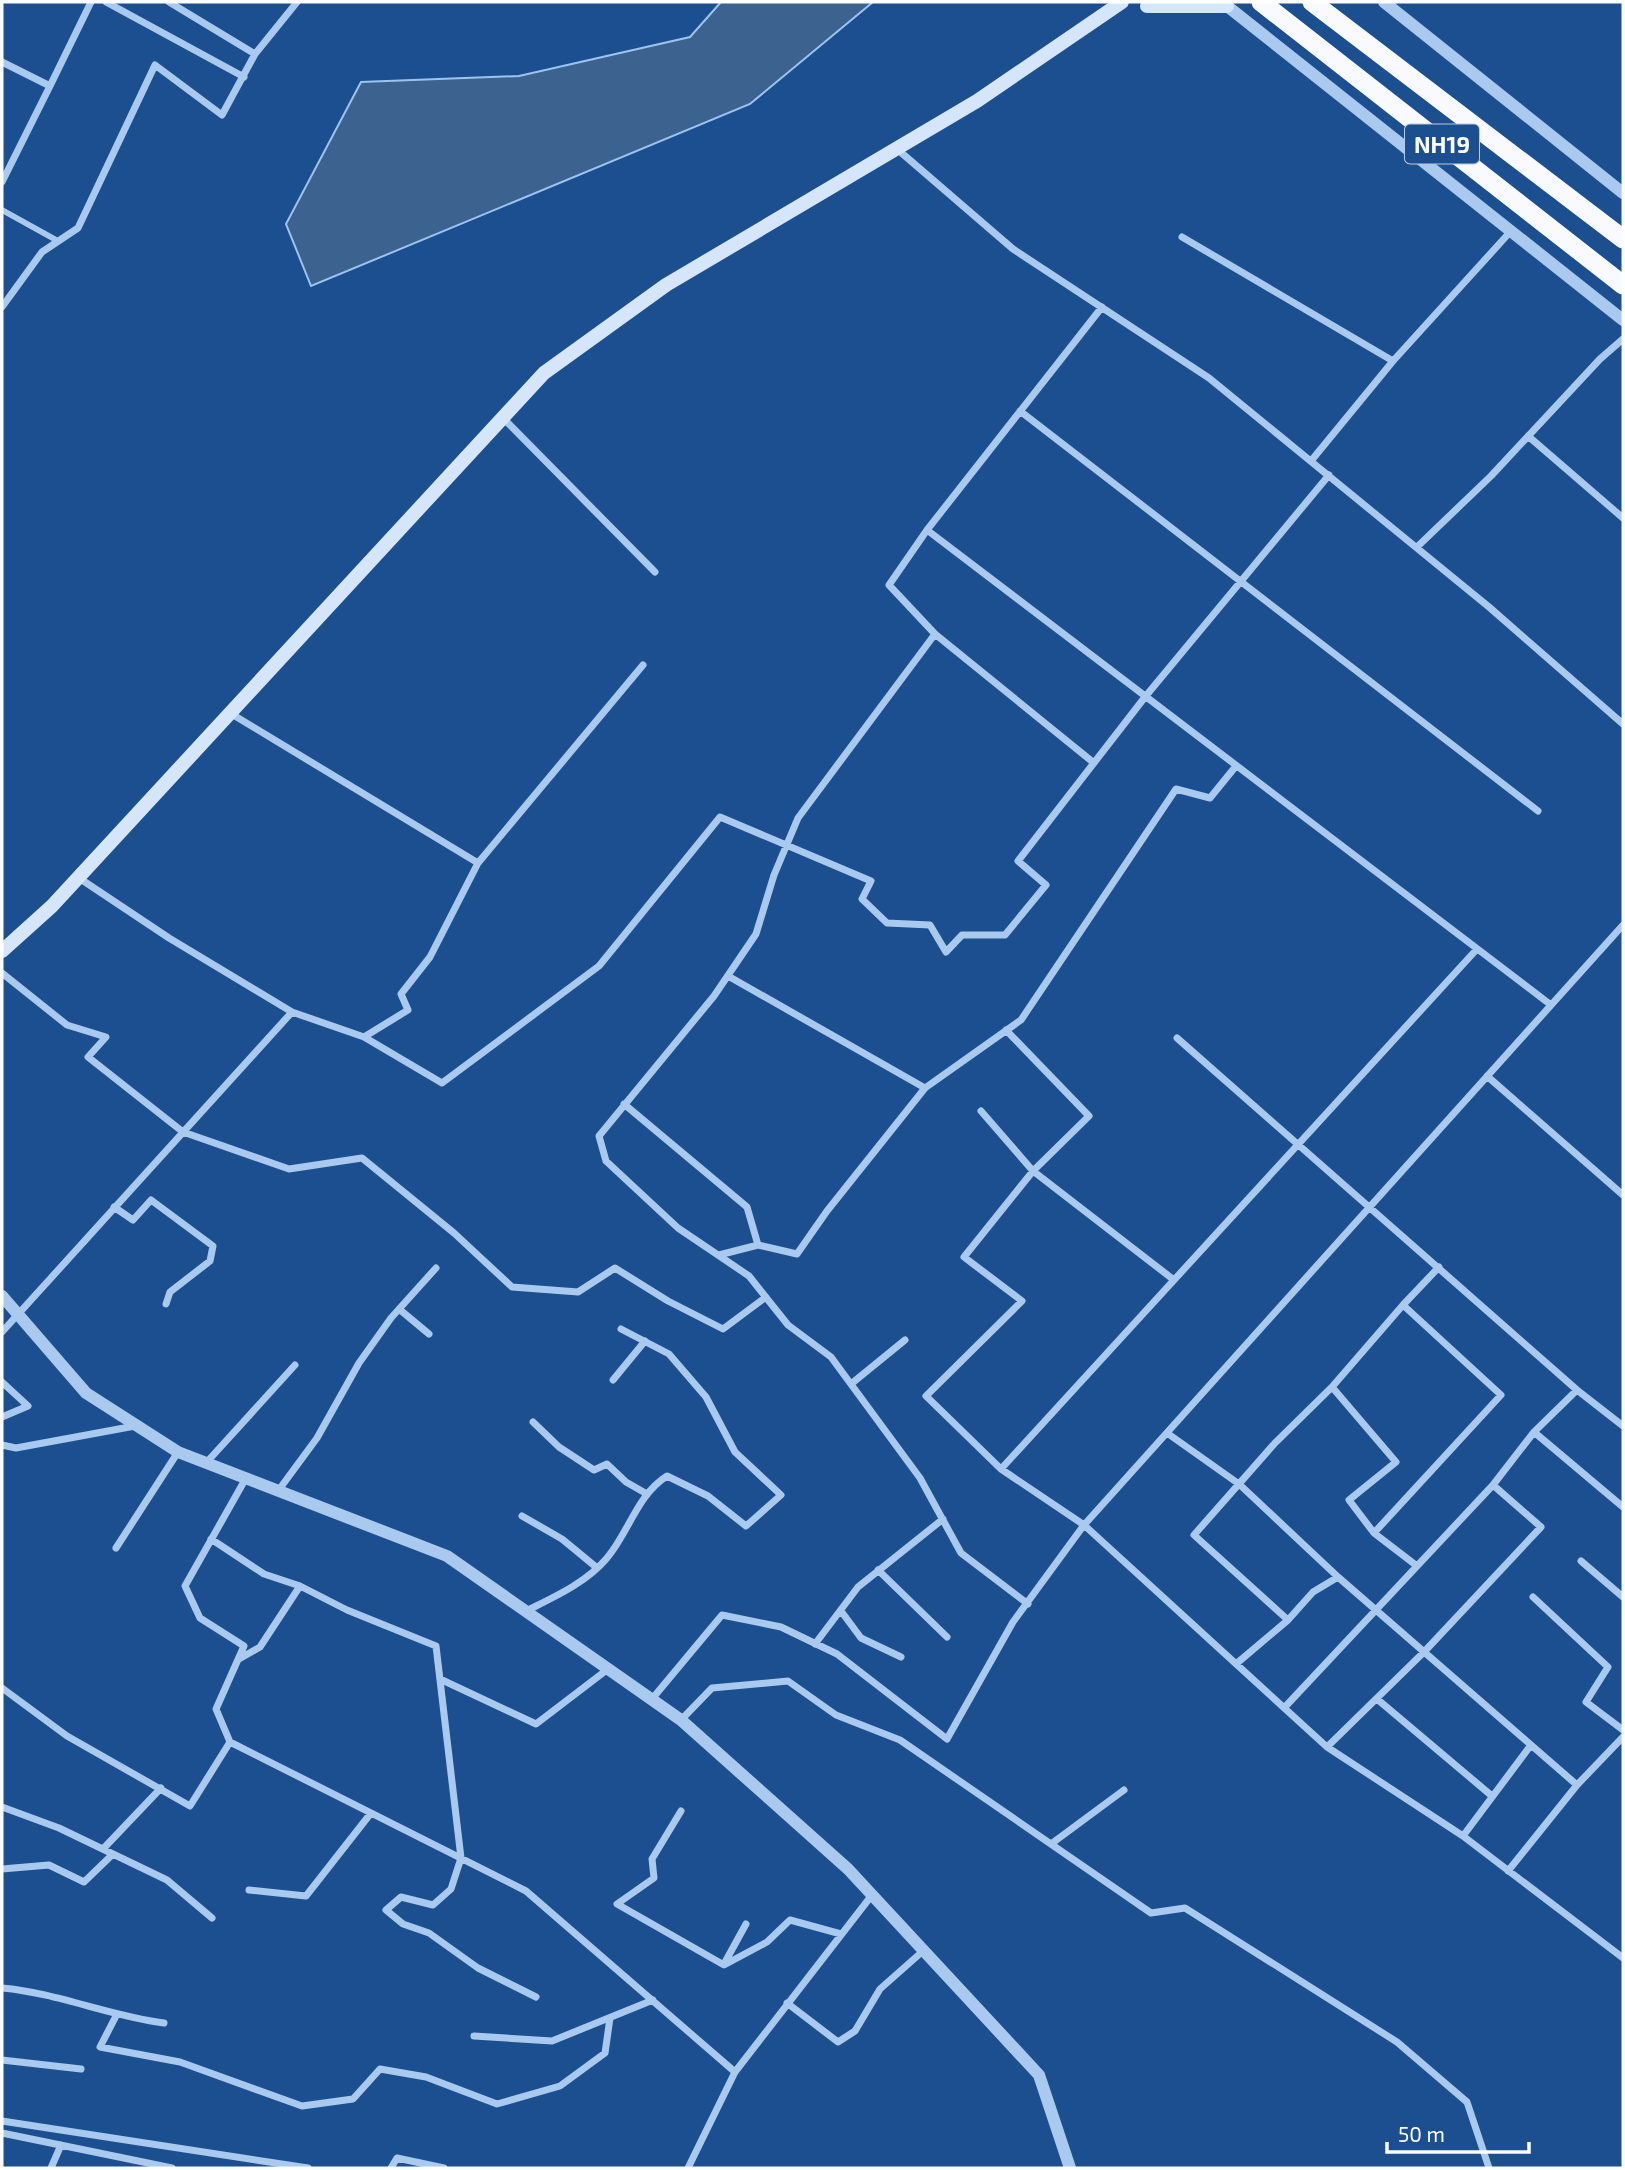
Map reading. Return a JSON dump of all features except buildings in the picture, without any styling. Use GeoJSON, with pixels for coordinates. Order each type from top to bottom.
{"type":"FeatureCollection","features":[{"type":"Feature","properties":{"kind":"highway","name":"NH19"},"geometry":{"type":"LineString","coordinates":[[1261,2],[1623,285]]}},
{"type":"Feature","properties":{"kind":"highway","name":"NH19"},"geometry":{"type":"LineString","coordinates":[[1312,2],[1623,239]]}},
{"type":"Feature","properties":{"kind":"main road"},"geometry":{"type":"LineString","coordinates":[[2,951],[52,906],[544,373],[666,285],[977,101],[1118,6],[1227,6]]}},
{"type":"Feature","properties":{"kind":"street"},"geometry":{"type":"LineString","coordinates":[[2,182],[91,2]]}},
{"type":"Feature","properties":{"kind":"street"},"geometry":{"type":"LineString","coordinates":[[106,2],[244,77]]}},
{"type":"Feature","properties":{"kind":"street"},"geometry":{"type":"LineString","coordinates":[[169,2],[255,54]]}},
{"type":"Feature","properties":{"kind":"street"},"geometry":{"type":"LineString","coordinates":[[2,307],[42,252],[78,228],[155,65],[222,116],[255,54],[297,2]]}},
{"type":"Feature","properties":{"kind":"street"},"geometry":{"type":"LineString","coordinates":[[1384,2],[1623,193]]}},
{"type":"Feature","properties":{"kind":"street"},"geometry":{"type":"LineString","coordinates":[[1227,6],[1623,320]]}},
{"type":"Feature","properties":{"kind":"street"},"geometry":{"type":"LineString","coordinates":[[2,62],[50,86]]}},
{"type":"Feature","properties":{"kind":"street"},"geometry":{"type":"LineString","coordinates":[[897,149],[1013,248],[1209,377],[1417,547],[1623,724]]}},
{"type":"Feature","properties":{"kind":"street"},"geometry":{"type":"LineString","coordinates":[[2,210],[58,241]]}},
{"type":"Feature","properties":{"kind":"street"},"geometry":{"type":"LineString","coordinates":[[1311,461],[1393,361],[1510,231]]}},
{"type":"Feature","properties":{"kind":"street"},"geometry":{"type":"LineString","coordinates":[[1182,237],[1393,361]]}},
{"type":"Feature","properties":{"kind":"street"},"geometry":{"type":"LineString","coordinates":[[1094,762],[935,634],[889,585],[927,530],[1102,307]]}},
{"type":"Feature","properties":{"kind":"street"},"geometry":{"type":"LineString","coordinates":[[1417,547],[1528,436],[1600,359],[1623,339]]}},
{"type":"Feature","properties":{"kind":"street"},"geometry":{"type":"LineString","coordinates":[[1020,411],[1538,811]]}},
{"type":"Feature","properties":{"kind":"street"},"geometry":{"type":"LineString","coordinates":[[503,417],[655,572]]}},
{"type":"Feature","properties":{"kind":"street"},"geometry":{"type":"LineString","coordinates":[[1528,436],[1623,518]]}},
{"type":"Feature","properties":{"kind":"street"},"geometry":{"type":"LineString","coordinates":[[78,877],[169,938],[292,1012],[364,1037],[442,1083],[599,965],[720,817],[871,881],[862,899],[887,923],[930,925],[946,952],[962,935],[1005,935],[1046,885],[1018,861],[1145,697],[1329,475]]}},
{"type":"Feature","properties":{"kind":"street"},"geometry":{"type":"LineString","coordinates":[[927,530],[1551,1005]]}},
{"type":"Feature","properties":{"kind":"street"},"geometry":{"type":"LineString","coordinates":[[935,634],[798,818],[756,934],[728,976],[599,1136],[606,1161],[678,1228],[749,1276],[788,1325],[831,1357],[920,1478],[961,1553],[1028,1604]]}},
{"type":"Feature","properties":{"kind":"street"},"geometry":{"type":"LineString","coordinates":[[364,1037],[408,1010],[401,994],[430,957],[478,863],[643,665]]}},
{"type":"Feature","properties":{"kind":"street"},"geometry":{"type":"LineString","coordinates":[[229,712],[478,863]]}},
{"type":"Feature","properties":{"kind":"street"},"geometry":{"type":"LineString","coordinates":[[719,1255],[758,1245],[797,1254],[827,1211],[925,1088],[1021,1020],[1176,789],[1210,798],[1236,766]]}},
{"type":"Feature","properties":{"kind":"street"},"geometry":{"type":"LineString","coordinates":[[652,1699],[722,1615],[781,1627],[836,1654],[947,1739],[1013,1622],[1084,1525],[1623,925]]}},
{"type":"Feature","properties":{"kind":"street"},"geometry":{"type":"LineString","coordinates":[[1001,1469],[1476,949]]}},
{"type":"Feature","properties":{"kind":"street"},"geometry":{"type":"LineString","coordinates":[[2,973],[66,1024],[106,1037],[89,1057],[183,1132],[289,1169],[362,1158],[454,1233],[512,1287],[578,1292],[615,1268],[723,1329],[765,1297]]}},
{"type":"Feature","properties":{"kind":"street"},"geometry":{"type":"LineString","coordinates":[[728,976],[925,1088]]}},
{"type":"Feature","properties":{"kind":"street"},"geometry":{"type":"LineString","coordinates":[[2,1332],[292,1012]]}},
{"type":"Feature","properties":{"kind":"street"},"geometry":{"type":"LineString","coordinates":[[1006,1031],[1089,1115],[1033,1171],[964,1257],[1022,1301],[926,1396],[1001,1469],[1084,1525],[1326,1747],[1463,1836],[1623,1958]]}},
{"type":"Feature","properties":{"kind":"street"},"geometry":{"type":"LineString","coordinates":[[1177,1038],[1577,1390],[1623,1426]]}},
{"type":"Feature","properties":{"kind":"street"},"geometry":{"type":"LineString","coordinates":[[1488,1076],[1623,1195]]}},
{"type":"Feature","properties":{"kind":"street"},"geometry":{"type":"LineString","coordinates":[[624,1104],[747,1206],[758,1245]]}},
{"type":"Feature","properties":{"kind":"street"},"geometry":{"type":"LineString","coordinates":[[981,1111],[1033,1171],[1174,1280]]}},
{"type":"Feature","properties":{"kind":"street"},"geometry":{"type":"LineString","coordinates":[[114,1208],[133,1220],[151,1200],[213,1246],[210,1261],[170,1292],[166,1304]]}},
{"type":"Feature","properties":{"kind":"street"},"geometry":{"type":"LineString","coordinates":[[1288,1620],[1194,1535],[1275,1443],[1332,1387],[1439,1267]]}},
{"type":"Feature","properties":{"kind":"street"},"geometry":{"type":"LineString","coordinates":[[278,1491],[317,1438],[359,1363],[399,1309],[436,1268]]}},
{"type":"Feature","properties":{"kind":"street"},"geometry":{"type":"LineString","coordinates":[[2,1296],[86,1393],[178,1452],[447,1556],[681,1720],[848,1869],[1039,2075],[1070,2168]]}},
{"type":"Feature","properties":{"kind":"street"},"geometry":{"type":"LineString","coordinates":[[1374,1532],[1501,1395],[1403,1305]]}},
{"type":"Feature","properties":{"kind":"street"},"geometry":{"type":"LineString","coordinates":[[399,1309],[429,1334]]}},
{"type":"Feature","properties":{"kind":"street"},"geometry":{"type":"LineString","coordinates":[[525,1611],[568,1590],[606,1558],[652,1486],[667,1476],[708,1496],[746,1526],[781,1495],[736,1452],[706,1397],[669,1354],[621,1329]]}},
{"type":"Feature","properties":{"kind":"street"},"geometry":{"type":"LineString","coordinates":[[851,1384],[905,1340]]}},
{"type":"Feature","properties":{"kind":"street"},"geometry":{"type":"LineString","coordinates":[[613,1380],[645,1341]]}},
{"type":"Feature","properties":{"kind":"street"},"geometry":{"type":"LineString","coordinates":[[206,1463],[295,1365]]}},
{"type":"Feature","properties":{"kind":"street"},"geometry":{"type":"LineString","coordinates":[[2,1382],[28,1406],[2,1416]]}},
{"type":"Feature","properties":{"kind":"street"},"geometry":{"type":"LineString","coordinates":[[1332,1387],[1396,1462],[1349,1500],[1374,1532],[1417,1566]]}},
{"type":"Feature","properties":{"kind":"street"},"geometry":{"type":"LineString","coordinates":[[1284,1708],[1493,1485],[1534,1432],[1577,1390]]}},
{"type":"Feature","properties":{"kind":"street"},"geometry":{"type":"LineString","coordinates":[[533,1422],[559,1447],[594,1470],[607,1464],[626,1482],[647,1494]]}},
{"type":"Feature","properties":{"kind":"street"},"geometry":{"type":"LineString","coordinates":[[2,1445],[16,1448],[137,1425]]}},
{"type":"Feature","properties":{"kind":"street"},"geometry":{"type":"LineString","coordinates":[[1534,1432],[1623,1507]]}},
{"type":"Feature","properties":{"kind":"street"},"geometry":{"type":"LineString","coordinates":[[1167,1433],[1239,1484],[1338,1577],[1577,1786]]}},
{"type":"Feature","properties":{"kind":"street"},"geometry":{"type":"LineString","coordinates":[[116,1548],[178,1452]]}},
{"type":"Feature","properties":{"kind":"street"},"geometry":{"type":"LineString","coordinates":[[246,1478],[184,1586],[200,1618],[244,1646],[216,1709],[230,1742],[526,1891],[735,2072]]}},
{"type":"Feature","properties":{"kind":"street"},"geometry":{"type":"LineString","coordinates":[[1326,1747],[1424,1652],[1541,1527],[1493,1485]]}},
{"type":"Feature","properties":{"kind":"street"},"geometry":{"type":"LineString","coordinates":[[522,1516],[562,1539],[596,1567]]}},
{"type":"Feature","properties":{"kind":"street"},"geometry":{"type":"LineString","coordinates":[[815,1644],[858,1587],[943,1519]]}},
{"type":"Feature","properties":{"kind":"street"},"geometry":{"type":"LineString","coordinates":[[211,1539],[264,1574],[300,1586],[347,1610],[436,1646],[461,1858],[451,1889],[433,1905],[401,1896],[386,1910],[403,1924],[429,1933],[478,1968],[536,1997]]}},
{"type":"Feature","properties":{"kind":"street"},"geometry":{"type":"LineString","coordinates":[[1581,1561],[1623,1597]]}},
{"type":"Feature","properties":{"kind":"street"},"geometry":{"type":"LineString","coordinates":[[878,1570],[947,1637]]}},
{"type":"Feature","properties":{"kind":"street"},"geometry":{"type":"LineString","coordinates":[[1236,1664],[1288,1620],[1312,1592],[1338,1577]]}},
{"type":"Feature","properties":{"kind":"street"},"geometry":{"type":"LineString","coordinates":[[238,1659],[260,1647],[300,1586]]}},
{"type":"Feature","properties":{"kind":"street"},"geometry":{"type":"LineString","coordinates":[[1533,1597],[1608,1667],[1586,1702],[1623,1730]]}},
{"type":"Feature","properties":{"kind":"street"},"geometry":{"type":"LineString","coordinates":[[841,1611],[861,1638],[901,1657]]}},
{"type":"Feature","properties":{"kind":"street"},"geometry":{"type":"LineString","coordinates":[[440,1679],[536,1724],[608,1669]]}},
{"type":"Feature","properties":{"kind":"street"},"geometry":{"type":"LineString","coordinates":[[681,1720],[712,1688],[788,1681],[836,1715],[900,1740],[1151,1913],[1185,1908],[1397,2042],[1467,2102],[1489,2168]]}},
{"type":"Feature","properties":{"kind":"street"},"geometry":{"type":"LineString","coordinates":[[2,1688],[67,1736],[190,1805],[230,1742]]}},
{"type":"Feature","properties":{"kind":"street"},"geometry":{"type":"LineString","coordinates":[[1377,1699],[1492,1796]]}},
{"type":"Feature","properties":{"kind":"street"},"geometry":{"type":"LineString","coordinates":[[1508,1871],[1577,1786],[1623,1737]]}},
{"type":"Feature","properties":{"kind":"street"},"geometry":{"type":"LineString","coordinates":[[1463,1836],[1531,1745]]}},
{"type":"Feature","properties":{"kind":"street"},"geometry":{"type":"LineString","coordinates":[[103,1849],[161,1788]]}},
{"type":"Feature","properties":{"kind":"street"},"geometry":{"type":"LineString","coordinates":[[1051,1844],[1124,1790]]}},
{"type":"Feature","properties":{"kind":"street"},"geometry":{"type":"LineString","coordinates":[[2,1807],[59,1828],[167,1880],[212,1918]]}},
{"type":"Feature","properties":{"kind":"street"},"geometry":{"type":"LineString","coordinates":[[681,1811],[652,1859],[654,1878],[617,1904],[724,1965]]}},
{"type":"Feature","properties":{"kind":"street"},"geometry":{"type":"LineString","coordinates":[[249,1890],[306,1896],[371,1813]]}},
{"type":"Feature","properties":{"kind":"street"},"geometry":{"type":"LineString","coordinates":[[2,1869],[49,1866],[84,1882],[113,1854]]}},
{"type":"Feature","properties":{"kind":"street"},"geometry":{"type":"LineString","coordinates":[[688,2168],[735,2072],[872,1895]]}},
{"type":"Feature","properties":{"kind":"street"},"geometry":{"type":"LineString","coordinates":[[724,1965],[768,1942],[790,1920],[841,1934]]}},
{"type":"Feature","properties":{"kind":"street"},"geometry":{"type":"LineString","coordinates":[[724,1965],[746,1924]]}},
{"type":"Feature","properties":{"kind":"street"},"geometry":{"type":"LineString","coordinates":[[787,2003],[838,2042],[855,2031],[880,1989],[923,1951]]}},
{"type":"Feature","properties":{"kind":"street"},"geometry":{"type":"LineString","coordinates":[[2,1988],[37,1991],[117,2014],[164,2023]]}},
{"type":"Feature","properties":{"kind":"street"},"geometry":{"type":"LineString","coordinates":[[474,2036],[552,2041],[653,2000]]}},
{"type":"Feature","properties":{"kind":"street"},"geometry":{"type":"LineString","coordinates":[[117,2014],[100,2046],[180,2062],[302,2106],[353,2099],[380,2069],[426,2077],[497,2104],[560,2086],[605,2053],[610,2018]]}},
{"type":"Feature","properties":{"kind":"street"},"geometry":{"type":"LineString","coordinates":[[2,2060],[81,2069]]}},
{"type":"Feature","properties":{"kind":"street"},"geometry":{"type":"LineString","coordinates":[[2,2121],[308,2168]]}},
{"type":"Feature","properties":{"kind":"street"},"geometry":{"type":"LineString","coordinates":[[2,2133],[172,2168]]}},
{"type":"Feature","properties":{"kind":"street"},"geometry":{"type":"LineString","coordinates":[[51,2168],[61,2145]]}},
{"type":"Feature","properties":{"kind":"street"},"geometry":{"type":"LineString","coordinates":[[391,2168],[397,2158],[444,2168]]}},
{"type":"Feature","properties":{"kind":"water"},"geometry":{"type":"Polygon","coordinates":[[[721,2],[873,2],[750,104],[311,286],[286,224],[361,82],[519,76],[690,37],[721,2]]]}}]}
